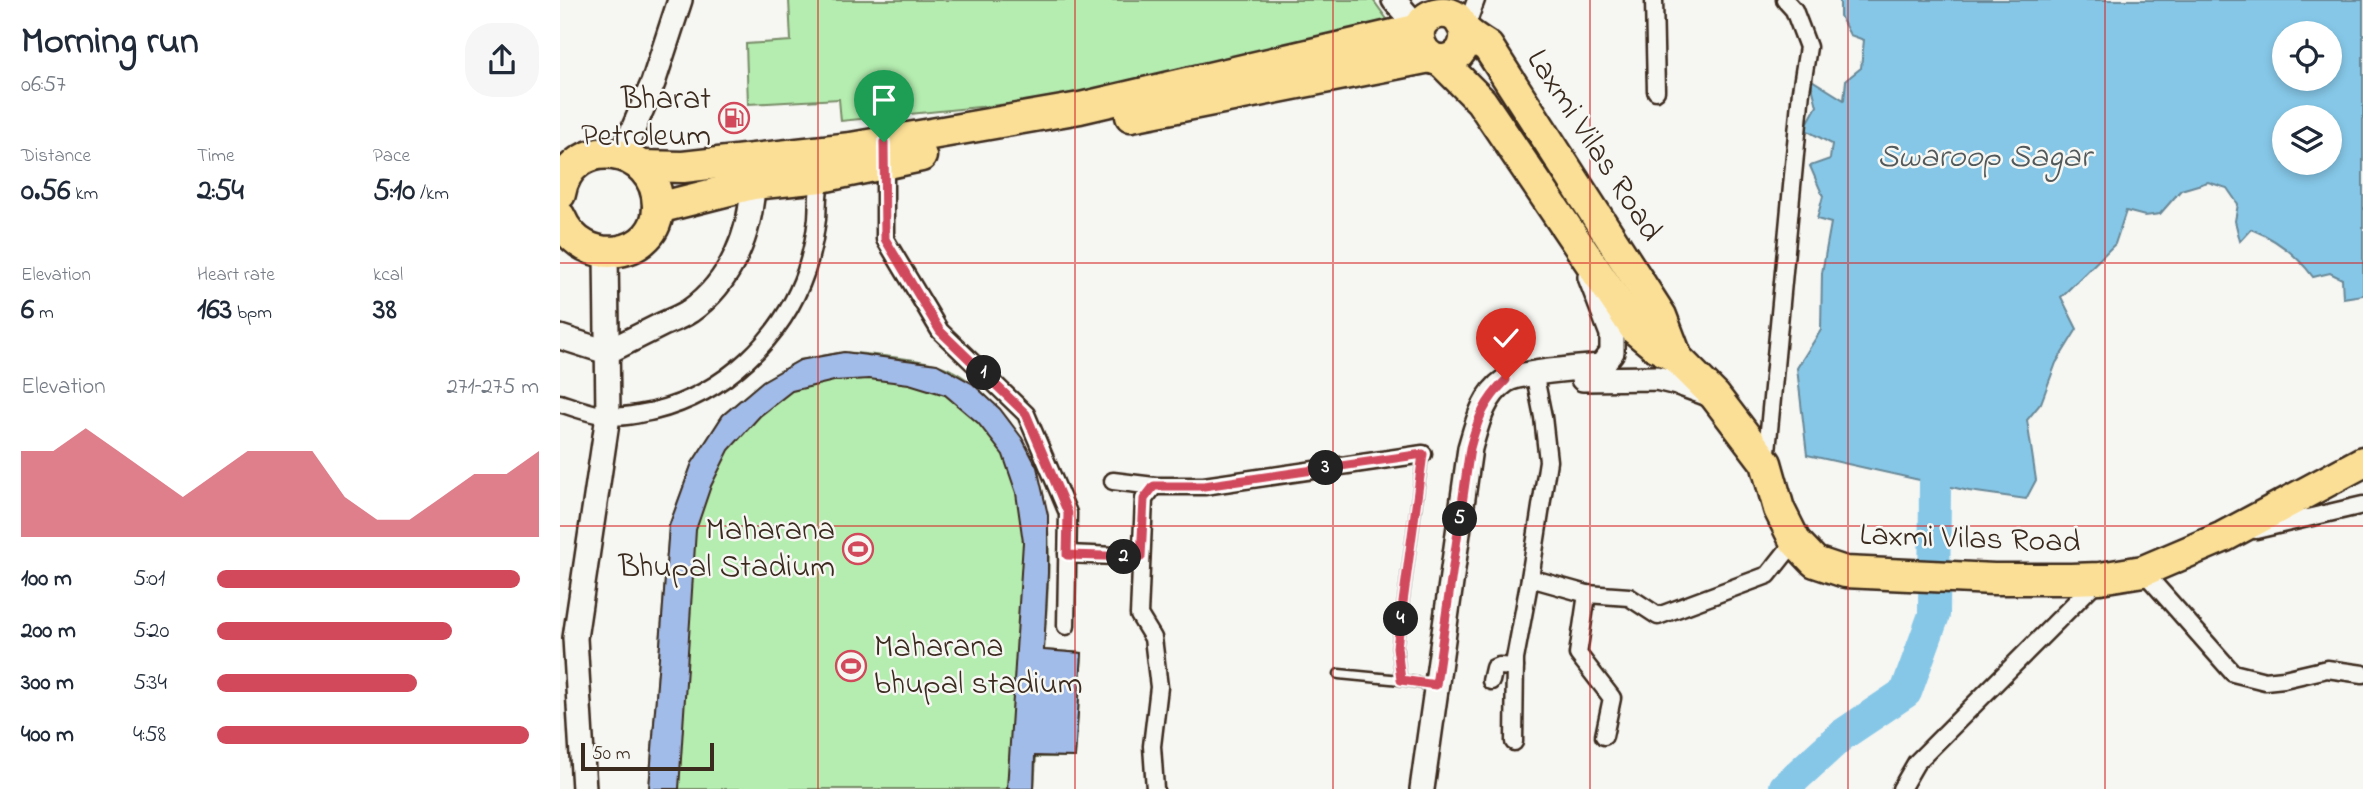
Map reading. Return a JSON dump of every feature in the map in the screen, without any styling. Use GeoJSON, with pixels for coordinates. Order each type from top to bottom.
{"type":"FeatureCollection","features":[{"type":"Feature","properties":{"kind":"highway","name":"Laxmi Vilas Road"},"geometry":{"type":"LineString","coordinates":[[1419,29],[1428,16],[1443,12],[1457,17],[1465,30],[1488,47],[1661,316],[1677,358],[1715,396],[1766,463],[1779,509],[1795,541],[1815,562],[1845,572],[1968,578],[2086,579],[2143,571],[2223,537],[2363,463]]}},
{"type":"Feature","properties":{"kind":"highway"},"geometry":{"type":"LineString","coordinates":[[659,208],[753,184],[821,177],[885,153],[1419,29],[1418,39],[1422,50],[1435,58],[1480,101],[1636,330],[1654,345],[1677,358]]}},
{"type":"Feature","properties":{"kind":"highway"},"geometry":{"type":"LineString","coordinates":[[560,194],[569,163],[606,152],[632,160],[683,167],[885,153],[1435,58],[1452,58],[1461,51],[1466,41],[1465,30]]}},
{"type":"Feature","properties":{"kind":"highway"},"geometry":{"type":"LineString","coordinates":[[560,217],[573,239],[594,251],[619,252],[641,240],[650,231],[659,208],[655,185],[632,160]]}},
{"type":"Feature","properties":{"kind":"street"},"geometry":{"type":"LineString","coordinates":[[632,160],[680,0]]}},
{"type":"Feature","properties":{"kind":"street"},"geometry":{"type":"LineString","coordinates":[[1394,0],[1419,29]]}},
{"type":"Feature","properties":{"kind":"street"},"geometry":{"type":"LineString","coordinates":[[1465,30],[1476,0]]}},
{"type":"Feature","properties":{"kind":"street"},"geometry":{"type":"LineString","coordinates":[[1654,0],[1656,91]]}},
{"type":"Feature","properties":{"kind":"street"},"geometry":{"type":"LineString","coordinates":[[1766,463],[1801,91],[1808,47],[1794,10],[1785,0]]}},
{"type":"Feature","properties":{"kind":"street"},"geometry":{"type":"LineString","coordinates":[[885,153],[885,239],[940,331],[1026,414],[1068,513],[1066,626]]}},
{"type":"Feature","properties":{"kind":"street"},"geometry":{"type":"LineString","coordinates":[[560,403],[608,416],[634,415],[684,401],[727,377],[765,342],[794,298],[813,247],[817,190],[821,177]]}},
{"type":"Feature","properties":{"kind":"street"},"geometry":{"type":"LineString","coordinates":[[560,337],[607,352],[688,313],[724,279],[738,252],[752,206],[753,184]]}},
{"type":"Feature","properties":{"kind":"street"},"geometry":{"type":"LineString","coordinates":[[1422,789],[1470,448],[1479,415],[1506,380],[1537,373],[1601,366],[1612,352],[1612,334],[1576,239]]}},
{"type":"Feature","properties":{"kind":"street"},"geometry":{"type":"LineString","coordinates":[[584,789],[568,645],[608,416],[606,253]]}},
{"type":"Feature","properties":{"kind":"street"},"geometry":{"type":"LineString","coordinates":[[1492,395],[1509,387],[1536,382],[1656,378],[1715,396]]}},
{"type":"Feature","properties":{"kind":"street"},"geometry":{"type":"LineString","coordinates":[[1514,742],[1516,667],[1548,461],[1536,382]]}},
{"type":"Feature","properties":{"kind":"street"},"geometry":{"type":"LineString","coordinates":[[1113,481],[1154,486],[1204,486],[1423,454]]}},
{"type":"Feature","properties":{"kind":"street"},"geometry":{"type":"LineString","coordinates":[[1154,486],[1144,499],[1139,615],[1153,638],[1159,687],[1152,746],[1155,789]]}},
{"type":"Feature","properties":{"kind":"street"},"geometry":{"type":"LineString","coordinates":[[2223,537],[2363,505]]}},
{"type":"Feature","properties":{"kind":"street"},"geometry":{"type":"LineString","coordinates":[[1530,578],[1587,594],[1629,597],[1658,616],[1768,575],[1795,541]]}},
{"type":"Feature","properties":{"kind":"street"},"geometry":{"type":"LineString","coordinates":[[1067,555],[1141,557]]}},
{"type":"Feature","properties":{"kind":"street"},"geometry":{"type":"LineString","coordinates":[[2143,571],[2233,673],[2265,681],[2327,669],[2363,674]]}},
{"type":"Feature","properties":{"kind":"street"},"geometry":{"type":"LineString","coordinates":[[1901,789],[1916,763],[2086,579]]}},
{"type":"Feature","properties":{"kind":"street"},"geometry":{"type":"LineString","coordinates":[[1587,594],[1578,654],[1612,698],[1604,736]]}},
{"type":"Feature","properties":{"kind":"street"},"geometry":{"type":"LineString","coordinates":[[1491,681],[1494,668],[1516,667]]}},
{"type":"Feature","properties":{"kind":"lane"},"geometry":{"type":"LineString","coordinates":[[1401,680],[1397,647],[1423,454]]}},
{"type":"Feature","properties":{"kind":"lane"},"geometry":{"type":"LineString","coordinates":[[1339,674],[1436,685]]}},
{"type":"Feature","properties":{"kind":"green space"},"geometry":{"type":"Polygon","coordinates":[[[789,0],[1373,0],[1389,22],[1224,64],[1028,102],[841,121],[839,99],[748,104],[746,44],[791,41],[789,0]]]}},
{"type":"Feature","properties":{"kind":"green space","name":"Maharana Bhupal Stadium"},"geometry":{"type":"Polygon","coordinates":[[[844,352],[924,362],[956,373],[988,398],[1013,426],[1030,455],[1041,485],[1047,515],[1049,547],[1044,650],[1082,653],[1075,757],[1036,757],[1034,789],[649,789],[669,526],[692,463],[723,415],[763,381],[800,360],[844,352]]]}},
{"type":"Feature","properties":{"kind":"water","name":"Swaroop Sagar"},"geometry":{"type":"Polygon","coordinates":[[[1840,0],[2363,0],[2363,295],[2343,298],[2342,279],[2330,273],[2313,277],[2293,255],[2251,229],[2240,241],[2235,221],[2238,204],[2227,188],[2208,182],[2181,190],[2160,214],[2145,216],[2126,211],[2115,244],[2061,297],[2077,329],[2056,363],[2041,403],[2027,420],[2036,480],[2026,499],[1969,491],[1807,455],[1797,368],[1821,330],[1822,273],[1831,223],[1817,219],[1823,196],[1810,166],[1830,159],[1832,144],[1804,129],[1817,106],[1810,79],[1844,100],[1846,80],[1861,68],[1864,40],[1850,35],[1840,16],[1840,0]]]}},
{"type":"Feature","properties":{"kind":"building"},"geometry":{"type":"Polygon","coordinates":[[[844,352],[937,364],[973,384],[1000,409],[1022,438],[1037,467],[1048,515],[1044,650],[1082,653],[1075,757],[1035,756],[1034,789],[1007,789],[1023,542],[1016,493],[1003,455],[978,423],[945,395],[909,384],[869,379],[834,381],[792,391],[760,416],[729,450],[711,486],[696,530],[679,789],[649,789],[669,526],[692,463],[723,415],[763,381],[800,360],[844,352]]]}},
{"type":"Feature","properties":{"kind":"waterway"},"geometry":{"type":"LineString","coordinates":[[1785,789],[1842,735],[1906,692],[1934,615],[1935,483]]}},
{"type":"Feature","properties":{"kind":"place","name":"Bharat Petroleum"},"geometry":{"type":"Point","coordinates":[734,118]}},
{"type":"Feature","properties":{"kind":"place","name":"Maharana Bhupal Stadium"},"geometry":{"type":"Point","coordinates":[858,549]}},
{"type":"Feature","properties":{"kind":"place","name":"Maharana bhupal stadium"},"geometry":{"type":"Point","coordinates":[851,666]}},
{"type":"Feature","properties":{"kind":"route"},"geometry":{"type":"LineString","coordinates":[[884,142],[885,239],[940,331],[1026,414],[1068,513],[1067,555],[1141,557],[1144,499],[1154,486],[1204,486],[1423,454],[1397,647],[1401,680],[1436,685],[1470,448],[1479,415],[1506,380]]}}]}
